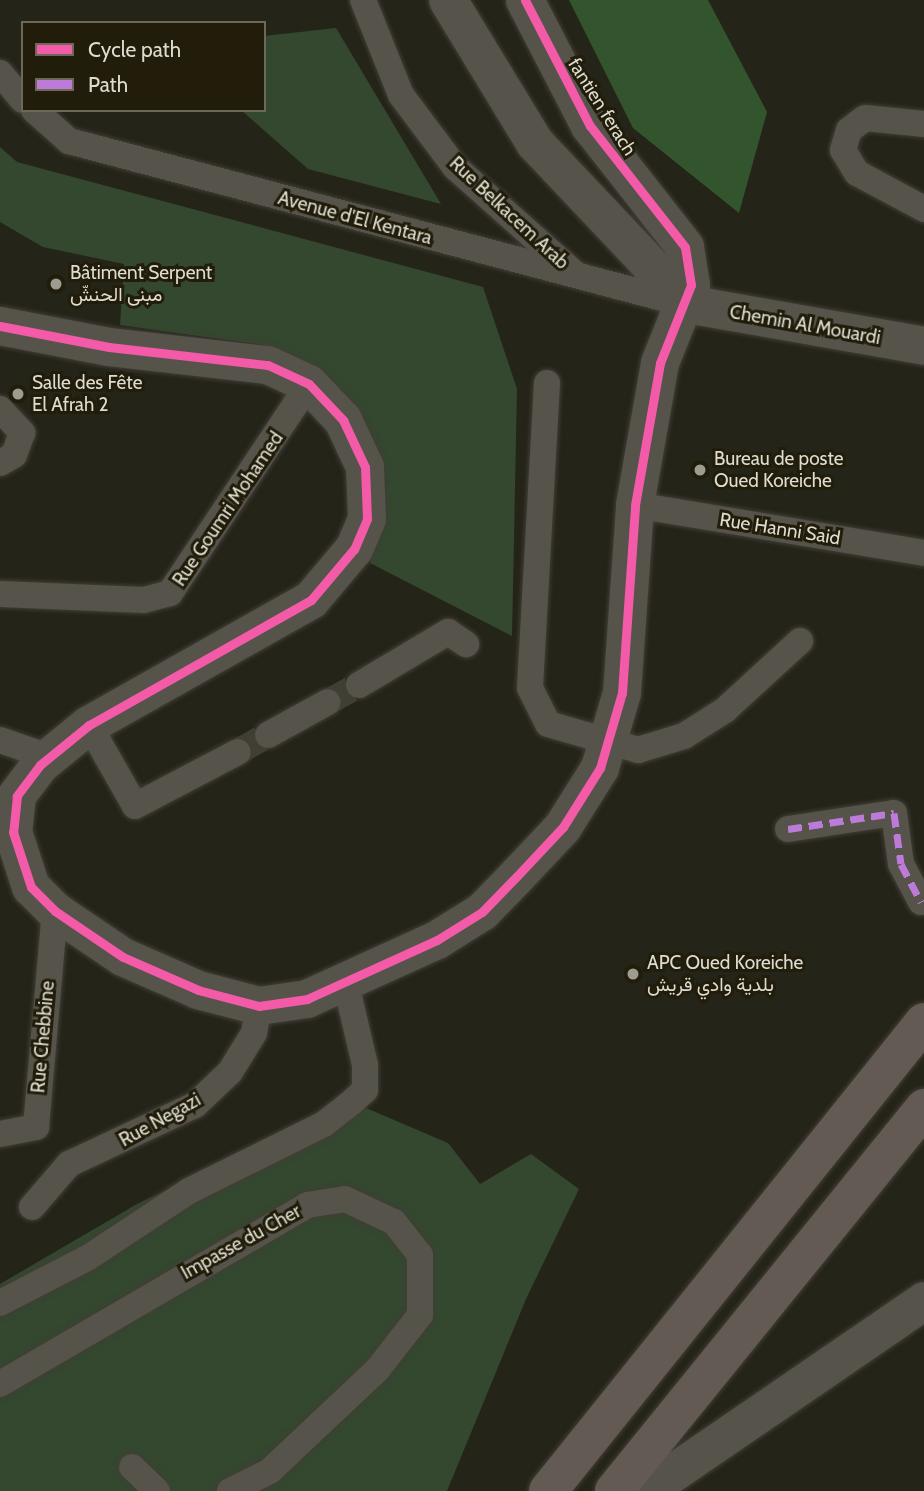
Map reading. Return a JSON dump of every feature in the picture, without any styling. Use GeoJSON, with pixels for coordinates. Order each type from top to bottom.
{"type":"FeatureCollection","features":[{"type":"Feature","properties":{"kind":"highway"},"geometry":{"type":"LineString","coordinates":[[548,1491],[924,1022]]}},
{"type":"Feature","properties":{"kind":"highway"},"geometry":{"type":"LineString","coordinates":[[614,1491],[924,1108]]}},
{"type":"Feature","properties":{"kind":"street","name":"Rue Belkacem Arab"},"geometry":{"type":"LineString","coordinates":[[363,0],[401,95],[455,167],[579,277]]}},
{"type":"Feature","properties":{"kind":"street"},"geometry":{"type":"LineString","coordinates":[[448,0],[535,143],[687,304]]}},
{"type":"Feature","properties":{"kind":"street","name":"fantien ferach"},"geometry":{"type":"LineString","coordinates":[[259,1006],[307,999],[346,984],[482,912],[563,827],[607,744],[622,693],[635,505],[660,363],[687,304],[691,266],[685,247],[590,126],[526,3]]}},
{"type":"Feature","properties":{"kind":"street"},"geometry":{"type":"LineString","coordinates":[[0,73],[21,98]]}},
{"type":"Feature","properties":{"kind":"street","name":"Avenue d'El Kentara"},"geometry":{"type":"LineString","coordinates":[[36,112],[69,141],[687,304]]}},
{"type":"Feature","properties":{"kind":"street"},"geometry":{"type":"LineString","coordinates":[[924,124],[865,118],[849,130],[844,150],[857,173],[924,209]]}},
{"type":"Feature","properties":{"kind":"street","name":"Chemin Al Mouardi"},"geometry":{"type":"LineString","coordinates":[[687,304],[924,346]]}},
{"type":"Feature","properties":{"kind":"street"},"geometry":{"type":"LineString","coordinates":[[0,326],[83,343],[268,365],[309,384],[343,420],[365,467],[368,519],[354,548],[311,600],[89,725],[49,757],[17,796],[13,832],[32,887],[55,911],[123,957],[198,990],[259,1006]]}},
{"type":"Feature","properties":{"kind":"street"},"geometry":{"type":"LineString","coordinates":[[547,383],[530,688],[548,724],[607,744],[638,750],[684,736],[725,710],[800,641]]}},
{"type":"Feature","properties":{"kind":"street","name":"Rue Goumri Mohamed"},"geometry":{"type":"LineString","coordinates":[[0,594],[145,600],[170,593],[309,384]]}},
{"type":"Feature","properties":{"kind":"street"},"geometry":{"type":"LineString","coordinates":[[0,409],[22,433],[14,455],[0,463]]}},
{"type":"Feature","properties":{"kind":"street","name":"Rue Hanni Said"},"geometry":{"type":"LineString","coordinates":[[635,505],[924,553]]}},
{"type":"Feature","properties":{"kind":"street"},"geometry":{"type":"LineString","coordinates":[[359,685],[448,632],[466,644]]}},
{"type":"Feature","properties":{"kind":"street"},"geometry":{"type":"LineString","coordinates":[[268,735],[328,702]]}},
{"type":"Feature","properties":{"kind":"street"},"geometry":{"type":"LineString","coordinates":[[89,725],[135,806],[238,752]]}},
{"type":"Feature","properties":{"kind":"street"},"geometry":{"type":"LineString","coordinates":[[0,740],[49,757]]}},
{"type":"Feature","properties":{"kind":"street"},"geometry":{"type":"LineString","coordinates":[[788,829],[894,813],[901,864],[921,902]]}},
{"type":"Feature","properties":{"kind":"street","name":"Rue Chebbine"},"geometry":{"type":"LineString","coordinates":[[0,1134],[36,1127],[55,911]]}},
{"type":"Feature","properties":{"kind":"street"},"geometry":{"type":"LineString","coordinates":[[0,1303],[89,1257],[189,1191],[324,1124],[352,1102],[365,1090],[365,1065],[346,984]]}},
{"type":"Feature","properties":{"kind":"street","name":"Rue Negazi"},"geometry":{"type":"LineString","coordinates":[[32,1207],[69,1164],[195,1105],[230,1072],[254,1033],[259,1006]]}},
{"type":"Feature","properties":{"kind":"street","name":"Impasse du Cher"},"geometry":{"type":"LineString","coordinates":[[0,1384],[307,1205],[345,1199],[394,1222],[420,1255],[420,1315],[377,1370],[271,1471],[230,1491]]}},
{"type":"Feature","properties":{"kind":"street"},"geometry":{"type":"LineString","coordinates":[[647,1491],[924,1301]]}},
{"type":"Feature","properties":{"kind":"street"},"geometry":{"type":"LineString","coordinates":[[132,1467],[157,1491]]}},
{"type":"Feature","properties":{"kind":"green space"},"geometry":{"type":"Polygon","coordinates":[[[569,0],[708,0],[767,112],[739,213],[633,128],[569,0]]]}},
{"type":"Feature","properties":{"kind":"green space"},"geometry":{"type":"Polygon","coordinates":[[[336,28],[441,204],[308,169],[243,112],[266,112],[266,36],[336,28]]]}},
{"type":"Feature","properties":{"kind":"green space"},"geometry":{"type":"Polygon","coordinates":[[[0,147],[17,162],[483,287],[517,389],[512,636],[370,563],[380,502],[297,358],[263,345],[120,325],[124,264],[43,247],[0,222],[0,147]]]}},
{"type":"Feature","properties":{"kind":"green space"},"geometry":{"type":"Polygon","coordinates":[[[352,1102],[448,1143],[480,1184],[531,1154],[579,1189],[526,1299],[447,1491],[0,1491],[0,1284],[137,1204],[352,1102]]]}},
{"type":"Feature","properties":{"kind":"tunnel"},"geometry":{"type":"LineString","coordinates":[[328,702],[359,685]]}},
{"type":"Feature","properties":{"kind":"tunnel"},"geometry":{"type":"LineString","coordinates":[[238,752],[268,735]]}},
{"type":"Feature","properties":{"kind":"marked path"},"geometry":{"type":"LineString","coordinates":[[788,829],[894,813],[901,864],[921,902]]}},
{"type":"Feature","properties":{"kind":"cycle path"},"geometry":{"type":"LineString","coordinates":[[0,326],[109,347],[268,365],[309,384],[343,420],[365,467],[367,519],[354,549],[311,600],[89,725],[40,765],[17,796],[13,832],[31,887],[55,911],[123,957],[198,990],[259,1006],[307,999],[437,940],[482,912],[517,876],[563,827],[600,768],[622,693],[635,505],[660,363],[691,285],[685,247],[590,126],[525,0]]}},
{"type":"Feature","properties":{"kind":"place","name":"Bâtiment Serpent مبنى الحنشّ"},"geometry":{"type":"Point","coordinates":[56,284]}},
{"type":"Feature","properties":{"kind":"place","name":"Salle des Fête El Afrah 2"},"geometry":{"type":"Point","coordinates":[18,394]}},
{"type":"Feature","properties":{"kind":"place","name":"Bureau de poste Oued Koreiche"},"geometry":{"type":"Point","coordinates":[700,470]}},
{"type":"Feature","properties":{"kind":"place","name":"APC Oued Koreiche بلدية وادي قريش"},"geometry":{"type":"Point","coordinates":[633,974]}}]}
